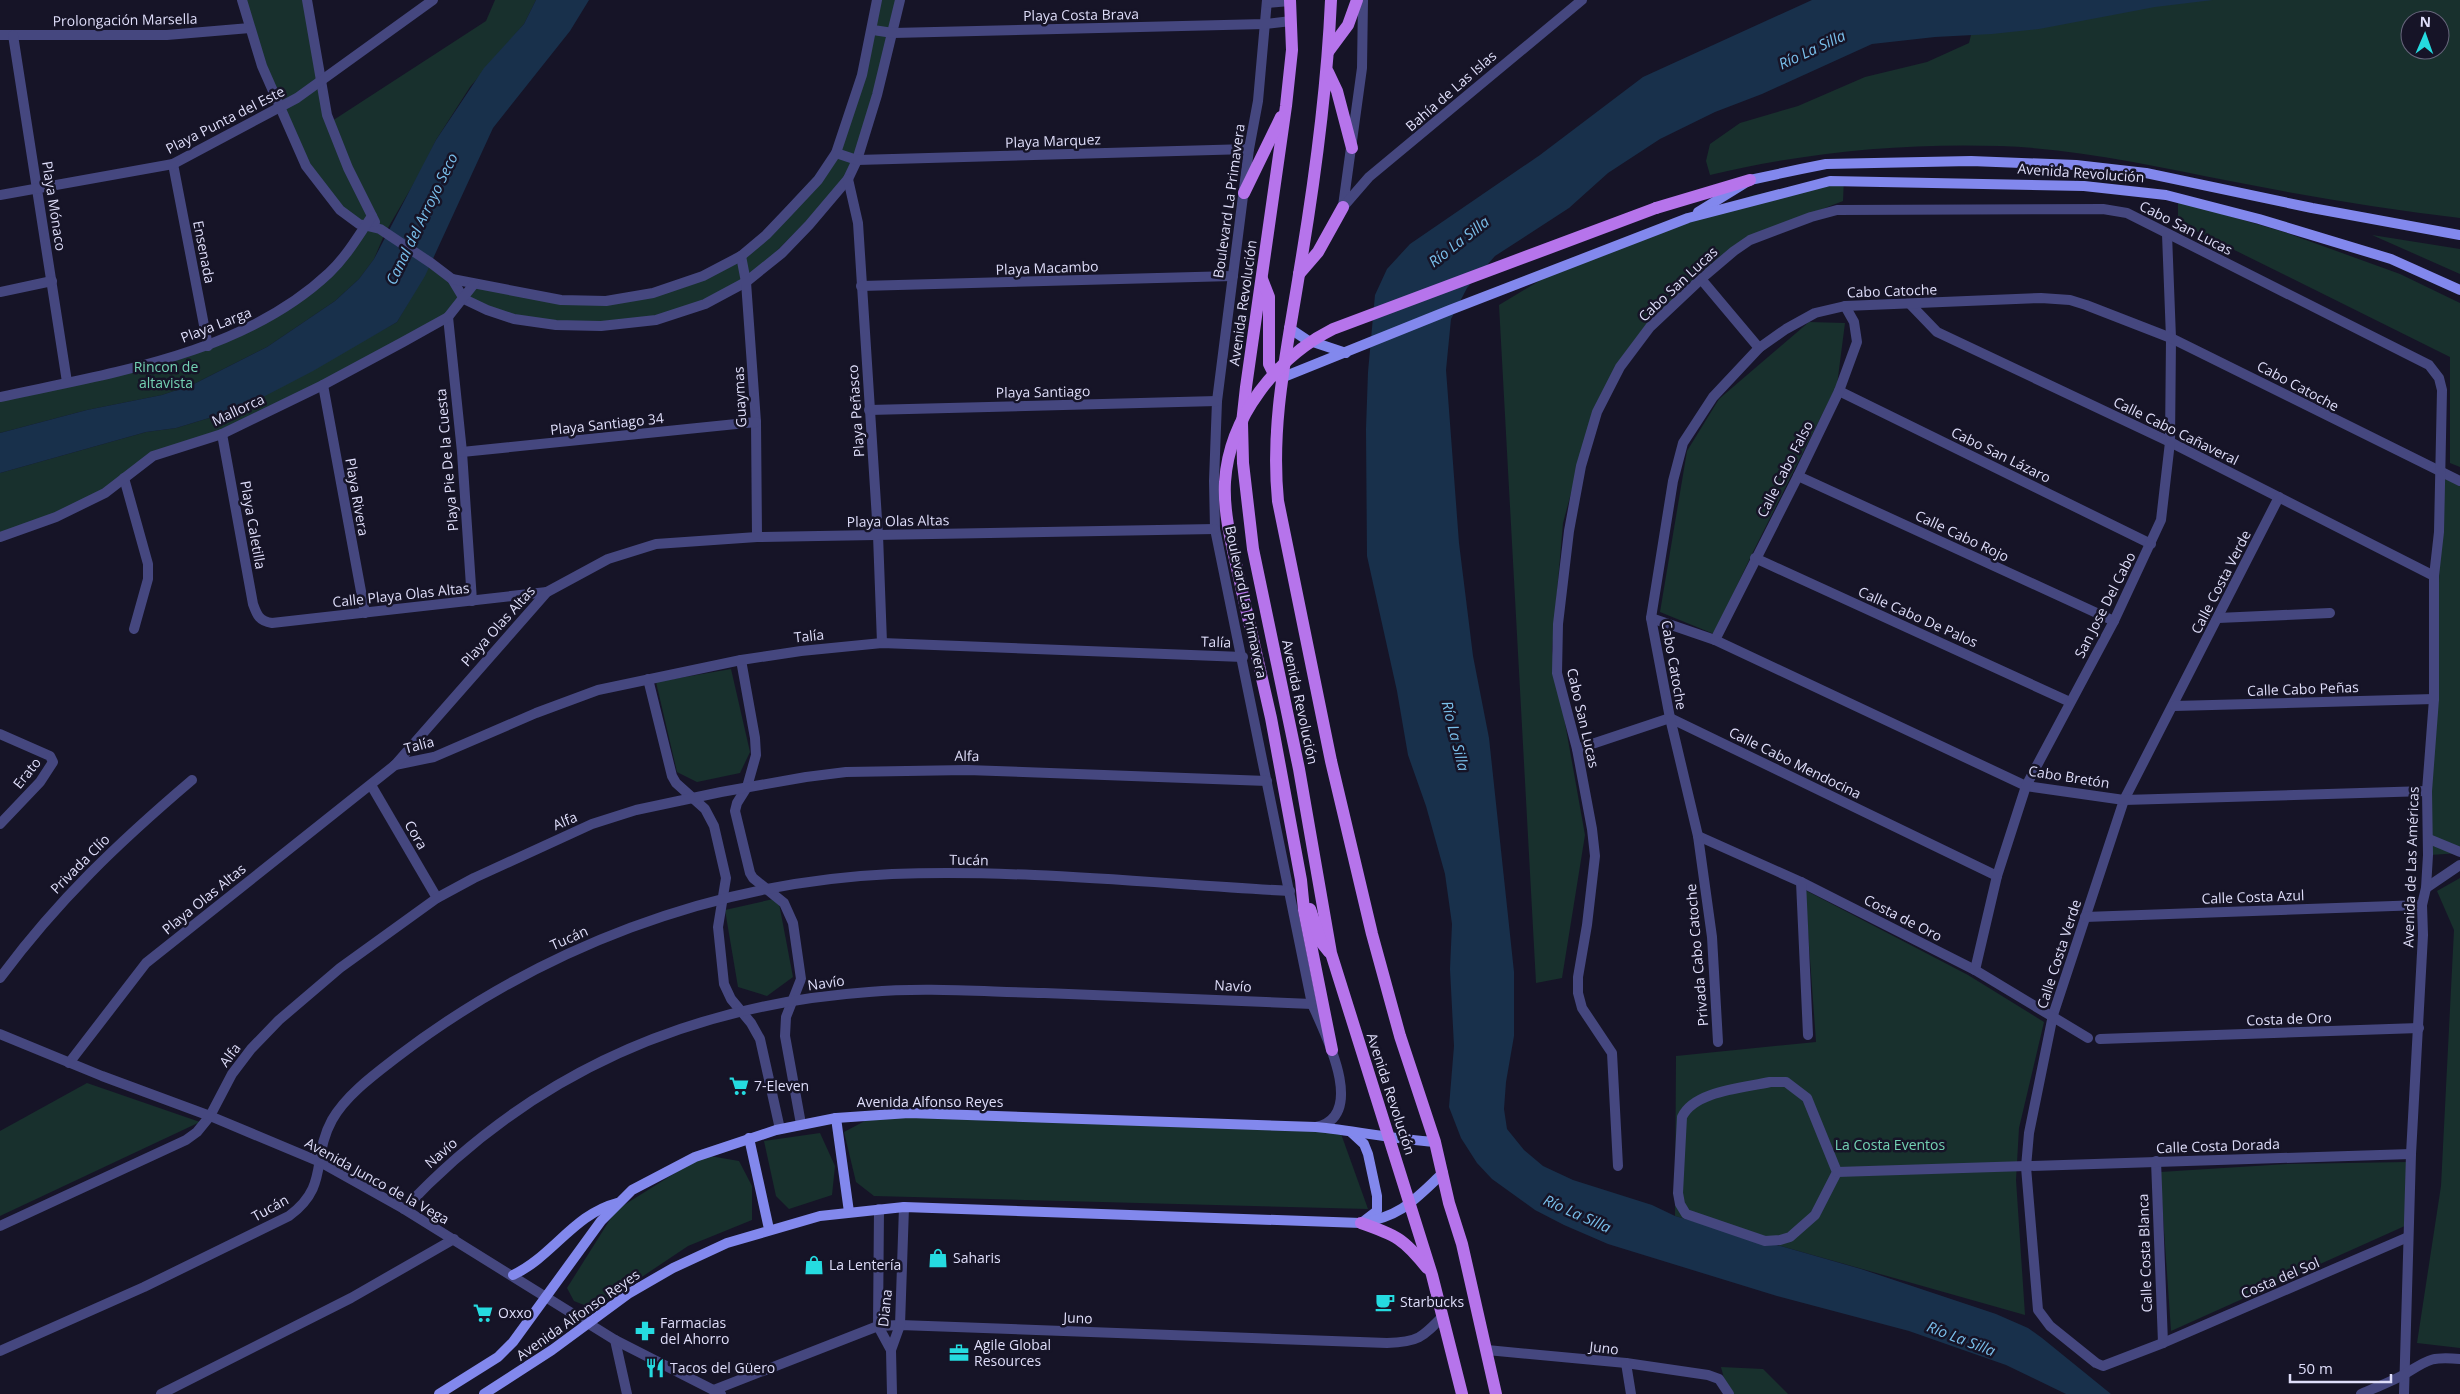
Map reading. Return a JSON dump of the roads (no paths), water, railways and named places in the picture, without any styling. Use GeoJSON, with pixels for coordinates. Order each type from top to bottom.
{"type":"FeatureCollection","features":[{"type":"Feature","properties":{"kind":"main road","name":"Avenida Revolución"},"geometry":{"type":"LineString","coordinates":[[1331,0],[1327,70],[1315,176],[1299,274],[1293,332],[1282,378],[1275,430],[1278,501],[1284,539],[1331,761],[1372,934],[1400,1036],[1435,1142],[1462,1244],[1496,1394]]}},
{"type":"Feature","properties":{"kind":"main road"},"geometry":{"type":"LineString","coordinates":[[1328,52],[1348,25],[1357,0]]}},
{"type":"Feature","properties":{"kind":"main road","name":"Avenida Revolución"},"geometry":{"type":"LineString","coordinates":[[1290,1],[1292,50],[1286,106],[1242,423],[1246,493],[1254,558],[1299,769],[1331,953],[1432,1276],[1462,1394]]}},
{"type":"Feature","properties":{"kind":"main road"},"geometry":{"type":"LineString","coordinates":[[1327,70],[1337,91],[1352,148]]}},
{"type":"Feature","properties":{"kind":"main road"},"geometry":{"type":"LineString","coordinates":[[1244,193],[1286,106]]}},
{"type":"Feature","properties":{"kind":"main road","name":"Avenida Revolución"},"geometry":{"type":"LineString","coordinates":[[1688,218],[1750,180],[1826,164],[1971,160],[2076,165],[2146,173],[2322,210],[2460,235]]}},
{"type":"Feature","properties":{"kind":"main road"},"geometry":{"type":"LineString","coordinates":[[1332,1050],[1304,910],[1301,880],[1272,718],[1242,591],[1226,505],[1227,468],[1243,419],[1256,398],[1287,361],[1317,337],[1333,329],[1656,208],[1750,180]]}},
{"type":"Feature","properties":{"kind":"main road","name":"Avenida Revolución"},"geometry":{"type":"LineString","coordinates":[[1282,378],[1688,218],[1830,181],[2084,186],[2166,194],[2391,259],[2460,290]]}},
{"type":"Feature","properties":{"kind":"main road"},"geometry":{"type":"LineString","coordinates":[[1299,274],[1318,252],[1343,207]]}},
{"type":"Feature","properties":{"kind":"main road"},"geometry":{"type":"LineString","coordinates":[[1262,276],[1269,297],[1269,364],[1272,372],[1282,378]]}},
{"type":"Feature","properties":{"kind":"main road"},"geometry":{"type":"LineString","coordinates":[[1293,332],[1346,353]]}},
{"type":"Feature","properties":{"kind":"main road"},"geometry":{"type":"LineString","coordinates":[[1301,880],[1321,942],[1331,953]]}},
{"type":"Feature","properties":{"kind":"main road","name":"Avenida Alfonso Reyes"},"geometry":{"type":"LineString","coordinates":[[440,1394],[498,1357],[525,1329],[601,1221],[618,1202],[645,1182],[695,1157],[780,1128],[836,1118],[932,1113],[1316,1127],[1349,1130],[1390,1139],[1435,1142]]}},
{"type":"Feature","properties":{"kind":"main road"},"geometry":{"type":"LineString","coordinates":[[836,1118],[849,1212]]}},
{"type":"Feature","properties":{"kind":"main road"},"geometry":{"type":"LineString","coordinates":[[1349,1130],[1364,1144],[1378,1196],[1376,1211],[1361,1223]]}},
{"type":"Feature","properties":{"kind":"main road"},"geometry":{"type":"LineString","coordinates":[[749,1138],[769,1229]]}},
{"type":"Feature","properties":{"kind":"main road","name":"Avenida Alfonso Reyes"},"geometry":{"type":"LineString","coordinates":[[484,1394],[522,1371],[628,1294],[673,1268],[727,1242],[820,1216],[878,1208],[904,1207],[1361,1223],[1384,1219],[1410,1204],[1443,1174]]}},
{"type":"Feature","properties":{"kind":"main road"},"geometry":{"type":"LineString","coordinates":[[513,1275],[535,1263],[593,1212],[618,1202]]}},
{"type":"Feature","properties":{"kind":"main road"},"geometry":{"type":"LineString","coordinates":[[1361,1223],[1389,1232],[1403,1240],[1432,1276]]}},
{"type":"Feature","properties":{"kind":"street"},"geometry":{"type":"LineString","coordinates":[[242,0],[262,66],[306,166],[331,200],[349,217],[365,227],[382,231],[452,279],[464,299],[500,316],[556,325],[601,326],[656,320],[705,304],[746,282],[782,253],[848,180],[857,160],[893,33],[900,0]]}},
{"type":"Feature","properties":{"kind":"street"},"geometry":{"type":"LineString","coordinates":[[307,0],[321,82],[333,133],[348,168],[372,216],[382,231]]}},
{"type":"Feature","properties":{"kind":"street","name":"Playa Punta del Este"},"geometry":{"type":"LineString","coordinates":[[0,195],[38,190],[173,164],[279,108],[321,82],[433,0]]}},
{"type":"Feature","properties":{"kind":"street"},"geometry":{"type":"LineString","coordinates":[[452,279],[561,300],[606,301],[653,293],[703,276],[741,256],[766,235],[818,180],[836,153],[862,75],[873,30],[877,0]]}},
{"type":"Feature","properties":{"kind":"street"},"geometry":{"type":"LineString","coordinates":[[1343,207],[1362,68],[1363,0]]}},
{"type":"Feature","properties":{"kind":"street","name":"Bahía de Las Islas"},"geometry":{"type":"LineString","coordinates":[[1343,207],[1369,177],[1582,0]]}},
{"type":"Feature","properties":{"kind":"street"},"geometry":{"type":"LineString","coordinates":[[1267,1],[1290,1]]}},
{"type":"Feature","properties":{"kind":"street","name":"Boulevard La Primavera"},"geometry":{"type":"LineString","coordinates":[[1267,1],[1258,101],[1249,149],[1217,401],[1214,481],[1215,528],[1243,656],[1312,1004],[1332,1050],[1341,1095],[1341,1105],[1333,1120],[1316,1127]]}},
{"type":"Feature","properties":{"kind":"street","name":"Playa Costa Brava"},"geometry":{"type":"LineString","coordinates":[[873,30],[893,33],[1265,24],[1291,21]]}},
{"type":"Feature","properties":{"kind":"street","name":"Prolongación Marsella"},"geometry":{"type":"LineString","coordinates":[[0,35],[167,35],[250,28]]}},
{"type":"Feature","properties":{"kind":"street","name":"Playa Mónaco"},"geometry":{"type":"LineString","coordinates":[[13,35],[52,280],[66,382]]}},
{"type":"Feature","properties":{"kind":"street","name":"Playa Marquez"},"geometry":{"type":"LineString","coordinates":[[857,160],[1249,149]]}},
{"type":"Feature","properties":{"kind":"street"},"geometry":{"type":"LineString","coordinates":[[836,153],[857,160]]}},
{"type":"Feature","properties":{"kind":"street","name":"Ensenada"},"geometry":{"type":"LineString","coordinates":[[173,164],[208,346]]}},
{"type":"Feature","properties":{"kind":"street","name":"Playa Peñasco"},"geometry":{"type":"LineString","coordinates":[[848,180],[858,223],[878,535],[882,643]]}},
{"type":"Feature","properties":{"kind":"street","name":"Cabo San Lucas"},"geometry":{"type":"LineString","coordinates":[[1618,1166],[1612,1053],[1582,1008],[1578,993],[1578,977],[1587,925],[1595,856],[1592,829],[1577,750],[1557,673],[1558,624],[1569,531],[1581,466],[1597,412],[1620,367],[1650,327],[1701,279],[1750,240],[1811,217],[1837,210],[2103,209],[2127,213],[2429,365]]}},
{"type":"Feature","properties":{"kind":"street","name":"Playa Larga"},"geometry":{"type":"LineString","coordinates":[[0,397],[208,346],[266,320],[298,298],[341,261],[372,216]]}},
{"type":"Feature","properties":{"kind":"street","name":"San Jose Del Cabo"},"geometry":{"type":"LineString","coordinates":[[1974,970],[1997,876],[2026,786],[2114,621],[2161,520],[2170,442],[2171,338],[2167,234]]}},
{"type":"Feature","properties":{"kind":"street","name":"Guaymas"},"geometry":{"type":"LineString","coordinates":[[741,256],[746,282],[756,422],[757,537]]}},
{"type":"Feature","properties":{"kind":"street","name":"Playa Macambo"},"geometry":{"type":"LineString","coordinates":[[861,286],[1233,276]]}},
{"type":"Feature","properties":{"kind":"street"},"geometry":{"type":"LineString","coordinates":[[1701,279],[1759,348]]}},
{"type":"Feature","properties":{"kind":"street"},"geometry":{"type":"LineString","coordinates":[[0,292],[52,280]]}},
{"type":"Feature","properties":{"kind":"street","name":"Mallorca"},"geometry":{"type":"LineString","coordinates":[[0,537],[62,514],[105,493],[153,456],[222,434],[323,385],[448,317],[474,284]]}},
{"type":"Feature","properties":{"kind":"street","name":"Cabo Catoche"},"geometry":{"type":"LineString","coordinates":[[1698,836],[1670,718],[1651,618],[1673,481],[1684,443],[1713,397],[1759,348],[1786,329],[1815,313],[1845,306],[1911,305],[2041,298],[2070,300],[2171,338],[2246,374],[2319,413],[2439,469],[2460,481]]}},
{"type":"Feature","properties":{"kind":"street","name":"Calle Cabo Cañaveral"},"geometry":{"type":"LineString","coordinates":[[1911,305],[1937,332],[2170,442],[2434,576]]}},
{"type":"Feature","properties":{"kind":"street","name":"Calle Cabo Falso"},"geometry":{"type":"LineString","coordinates":[[1715,640],[1754,558],[1798,476],[1839,391],[1857,342],[1854,322],[1845,306]]}},
{"type":"Feature","properties":{"kind":"street","name":"Playa Pie De la Cuesta"},"geometry":{"type":"LineString","coordinates":[[448,317],[462,452],[472,601]]}},
{"type":"Feature","properties":{"kind":"street","name":"Avenida de Las Américas"},"geometry":{"type":"LineString","coordinates":[[2404,1374],[2411,1154],[2423,935],[2422,905],[2426,888],[2429,839],[2427,791],[2434,699],[2434,576],[2439,532],[2442,390],[2439,378],[2429,365]]}},
{"type":"Feature","properties":{"kind":"street","name":"Playa Rivera"},"geometry":{"type":"LineString","coordinates":[[323,385],[365,613]]}},
{"type":"Feature","properties":{"kind":"street","name":"Cabo San Lázaro"},"geometry":{"type":"LineString","coordinates":[[1839,391],[2151,544]]}},
{"type":"Feature","properties":{"kind":"street","name":"Playa Santiago"},"geometry":{"type":"LineString","coordinates":[[869,410],[1217,401]]}},
{"type":"Feature","properties":{"kind":"street","name":"Playa Santiago 34"},"geometry":{"type":"LineString","coordinates":[[462,452],[756,422]]}},
{"type":"Feature","properties":{"kind":"street","name":"Playa Caletilla"},"geometry":{"type":"LineString","coordinates":[[222,434],[253,604],[260,619]]}},
{"type":"Feature","properties":{"kind":"street","name":"Calle Cabo Rojo"},"geometry":{"type":"LineString","coordinates":[[1798,476],[2114,621]]}},
{"type":"Feature","properties":{"kind":"street"},"geometry":{"type":"LineString","coordinates":[[124,478],[148,564],[148,578],[134,629]]}},
{"type":"Feature","properties":{"kind":"street","name":"Calle Costa Verde"},"geometry":{"type":"LineString","coordinates":[[2163,1343],[2103,1366],[2096,1363],[2042,1318],[2038,1310],[2026,1167],[2029,1133],[2053,1015],[2124,800],[2174,706],[2279,496]]}},
{"type":"Feature","properties":{"kind":"street","name":"Playa Olas Altas"},"geometry":{"type":"LineString","coordinates":[[69,1063],[146,963],[395,765],[547,592],[608,559],[656,544],[757,537],[1215,528]]}},
{"type":"Feature","properties":{"kind":"street","name":"Calle Cabo De Palos"},"geometry":{"type":"LineString","coordinates":[[1754,558],[2070,702]]}},
{"type":"Feature","properties":{"kind":"street","name":"Calle Playa Olas Altas"},"geometry":{"type":"LineString","coordinates":[[260,619],[272,623],[547,592]]}},
{"type":"Feature","properties":{"kind":"street"},"geometry":{"type":"LineString","coordinates":[[2218,618],[2330,614]]}},
{"type":"Feature","properties":{"kind":"street","name":"Cabo Bretón"},"geometry":{"type":"LineString","coordinates":[[1651,618],[1715,640],[2026,786],[2124,800],[2427,791]]}},
{"type":"Feature","properties":{"kind":"street","name":"Talía"},"geometry":{"type":"LineString","coordinates":[[395,765],[434,757],[536,713],[598,690],[741,660],[801,650],[882,643],[1243,656]]}},
{"type":"Feature","properties":{"kind":"street"},"geometry":{"type":"LineString","coordinates":[[741,660],[755,738],[755,762],[747,787],[737,803],[736,820],[750,873],[784,903],[793,923],[801,979],[794,1001],[786,1016],[785,1036],[801,1124]]}},
{"type":"Feature","properties":{"kind":"street"},"geometry":{"type":"LineString","coordinates":[[648,679],[672,776],[676,783],[705,809],[716,835],[726,872],[718,927],[724,984],[727,993],[751,1023],[760,1039],[780,1128]]}},
{"type":"Feature","properties":{"kind":"street","name":"Calle Cabo Peñas"},"geometry":{"type":"LineString","coordinates":[[2174,706],[2434,699]]}},
{"type":"Feature","properties":{"kind":"street"},"geometry":{"type":"LineString","coordinates":[[1577,750],[1670,718]]}},
{"type":"Feature","properties":{"kind":"street","name":"Calle Cabo Mendocina"},"geometry":{"type":"LineString","coordinates":[[1670,718],[1997,876]]}},
{"type":"Feature","properties":{"kind":"street","name":"Erato"},"geometry":{"type":"LineString","coordinates":[[0,734],[50,756],[53,762],[40,782],[0,824]]}},
{"type":"Feature","properties":{"kind":"street","name":"Alfa"},"geometry":{"type":"LineString","coordinates":[[0,1226],[186,1140],[197,1132],[210,1116],[232,1074],[251,1050],[279,1020],[340,968],[437,898],[474,878],[592,824],[636,810],[747,787],[814,776],[892,770],[966,770],[1267,781]]}},
{"type":"Feature","properties":{"kind":"street","name":"Privada Clío"},"geometry":{"type":"LineString","coordinates":[[0,978],[51,912],[99,863],[192,780]]}},
{"type":"Feature","properties":{"kind":"street","name":"Cora"},"geometry":{"type":"LineString","coordinates":[[371,785],[437,898]]}},
{"type":"Feature","properties":{"kind":"street","name":"Costa de Oro"},"geometry":{"type":"LineString","coordinates":[[1698,836],[1801,882],[1974,970],[2053,1015],[2088,1038]]}},
{"type":"Feature","properties":{"kind":"street","name":"Privada Cabo Catoche"},"geometry":{"type":"LineString","coordinates":[[1698,836],[1712,937],[1718,1042]]}},
{"type":"Feature","properties":{"kind":"street"},"geometry":{"type":"LineString","coordinates":[[2429,839],[2460,852]]}},
{"type":"Feature","properties":{"kind":"street"},"geometry":{"type":"LineString","coordinates":[[2426,888],[2460,864]]}},
{"type":"Feature","properties":{"kind":"street","name":"Tucán"},"geometry":{"type":"LineString","coordinates":[[0,1351],[144,1287],[289,1216],[304,1205],[312,1192],[332,1120],[342,1106],[395,1059],[466,1009],[511,982],[581,947],[662,916],[766,889],[856,877],[937,874],[1034,875],[1290,891]]}},
{"type":"Feature","properties":{"kind":"street"},"geometry":{"type":"LineString","coordinates":[[1801,882],[1808,1035]]}},
{"type":"Feature","properties":{"kind":"street","name":"Calle Costa Azul"},"geometry":{"type":"LineString","coordinates":[[2085,917],[2422,905]]}},
{"type":"Feature","properties":{"kind":"street","name":"Navío"},"geometry":{"type":"LineString","coordinates":[[404,1209],[456,1158],[511,1115],[541,1095],[587,1069],[635,1046],[667,1033],[739,1010],[845,994],[916,990],[1173,997],[1312,1004]]}},
{"type":"Feature","properties":{"kind":"street","name":"Costa de Oro"},"geometry":{"type":"LineString","coordinates":[[2100,1039],[2419,1028]]}},
{"type":"Feature","properties":{"kind":"street","name":"Avenida Junco de la Vega"},"geometry":{"type":"LineString","coordinates":[[0,1034],[69,1063],[210,1116],[320,1162],[404,1209],[548,1296],[615,1340],[718,1392]]}},
{"type":"Feature","properties":{"kind":"street"},"geometry":{"type":"LineString","coordinates":[[1770,1082],[1786,1082],[1807,1098],[1838,1172],[1815,1215],[1790,1237],[1780,1240],[1765,1241],[1686,1214],[1678,1193],[1682,1117],[1685,1111],[1700,1098],[1770,1082]]}},
{"type":"Feature","properties":{"kind":"street","name":"Calle Costa Dorada"},"geometry":{"type":"LineString","coordinates":[[1838,1172],[2411,1154]]}},
{"type":"Feature","properties":{"kind":"street","name":"Calle Costa Blanca"},"geometry":{"type":"LineString","coordinates":[[2156,1161],[2163,1343]]}},
{"type":"Feature","properties":{"kind":"street","name":"Diana"},"geometry":{"type":"LineString","coordinates":[[892,1394],[891,1350],[900,1325],[904,1207]]}},
{"type":"Feature","properties":{"kind":"street","name":"Diana"},"geometry":{"type":"LineString","coordinates":[[878,1208],[878,1326],[891,1350]]}},
{"type":"Feature","properties":{"kind":"street","name":"Costa del Sol"},"geometry":{"type":"LineString","coordinates":[[2163,1343],[2408,1237]]}},
{"type":"Feature","properties":{"kind":"street"},"geometry":{"type":"LineString","coordinates":[[161,1394],[351,1298],[454,1240]]}},
{"type":"Feature","properties":{"kind":"street","name":"Juno"},"geometry":{"type":"LineString","coordinates":[[718,1392],[878,1326],[900,1325],[1387,1343],[1406,1342],[1422,1337],[1443,1316]]}},
{"type":"Feature","properties":{"kind":"street"},"geometry":{"type":"LineString","coordinates":[[615,1340],[627,1394]]}},
{"type":"Feature","properties":{"kind":"street","name":"Juno"},"geometry":{"type":"LineString","coordinates":[[1487,1350],[1626,1364],[1708,1375],[1719,1379],[1729,1394]]}},
{"type":"Feature","properties":{"kind":"street"},"geometry":{"type":"LineString","coordinates":[[2361,1394],[2404,1374],[2422,1361],[2441,1357],[2460,1359]]}},
{"type":"Feature","properties":{"kind":"street"},"geometry":{"type":"LineString","coordinates":[[1626,1364],[1631,1394]]}},
{"type":"Feature","properties":{"kind":"street"},"geometry":{"type":"LineString","coordinates":[[2404,1374],[2404,1394]]}},
{"type":"Feature","properties":{"kind":"water","name":"Canal del Arroyo Seco"},"geometry":{"type":"Polygon","coordinates":[[[536,0],[589,0],[570,31],[493,128],[425,276],[397,322],[313,371],[242,408],[176,428],[146,432],[0,473],[0,433],[87,410],[162,395],[192,385],[267,347],[335,301],[359,279],[374,259],[436,140],[484,68],[524,24],[536,0]]]}},
{"type":"Feature","properties":{"kind":"water","name":"Río La Silla"},"geometry":{"type":"Polygon","coordinates":[[[1812,0],[2213,0],[2155,7],[2039,29],[1872,44],[1762,94],[1715,112],[1660,139],[1608,173],[1569,208],[1495,256],[1467,288],[1451,319],[1446,370],[1459,543],[1473,656],[1489,738],[1514,972],[1514,1036],[1506,1082],[1504,1109],[1507,1129],[1524,1150],[1543,1166],[1573,1180],[1652,1205],[1675,1216],[1861,1269],[1996,1314],[2028,1328],[2111,1394],[2066,1394],[2006,1365],[1909,1331],[1777,1296],[1608,1244],[1564,1225],[1535,1210],[1492,1179],[1477,1163],[1461,1138],[1449,1107],[1454,1046],[1450,969],[1452,924],[1445,874],[1426,806],[1408,755],[1397,691],[1367,556],[1366,429],[1368,372],[1375,295],[1387,269],[1410,244],[1540,155],[1643,77],[1812,0]]]}},
{"type":"Feature","properties":{"kind":"place","name":"7-Eleven"},"geometry":{"type":"Point","coordinates":[739,1086]}},
{"type":"Feature","properties":{"kind":"place","name":"Saharis"},"geometry":{"type":"Point","coordinates":[938,1258]}},
{"type":"Feature","properties":{"kind":"place","name":"La Lentería"},"geometry":{"type":"Point","coordinates":[814,1265]}},
{"type":"Feature","properties":{"kind":"place","name":"Starbucks"},"geometry":{"type":"Point","coordinates":[1385,1302]}},
{"type":"Feature","properties":{"kind":"place","name":"Oxxo"},"geometry":{"type":"Point","coordinates":[483,1313]}},
{"type":"Feature","properties":{"kind":"place","name":"Farmacias del Ahorro"},"geometry":{"type":"Point","coordinates":[645,1331]}},
{"type":"Feature","properties":{"kind":"place","name":"Agile Global Resources"},"geometry":{"type":"Point","coordinates":[959,1353]}},
{"type":"Feature","properties":{"kind":"place","name":"Tacos del Güero"},"geometry":{"type":"Point","coordinates":[655,1368]}},
{"type":"Feature","properties":{"kind":"park label","name":"Rincon de altavista"},"geometry":{"type":"Point","coordinates":[166,376]}},
{"type":"Feature","properties":{"kind":"park label","name":"La Costa Eventos"},"geometry":{"type":"Point","coordinates":[1890,1145]}}]}
